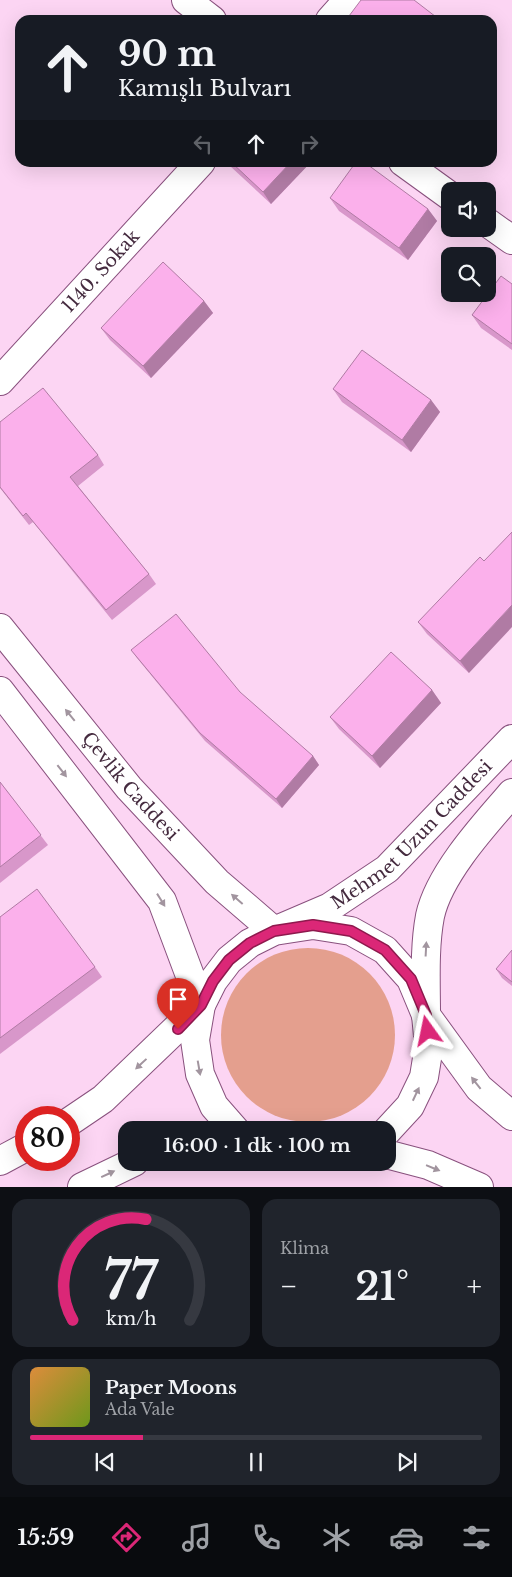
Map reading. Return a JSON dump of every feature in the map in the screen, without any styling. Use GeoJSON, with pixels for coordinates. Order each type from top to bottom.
{"type":"FeatureCollection","features":[{"type":"Feature","properties":{"kind":"main road"},"geometry":{"type":"LineString","coordinates":[[186,0],[206,15]]}},
{"type":"Feature","properties":{"kind":"main road"},"geometry":{"type":"LineString","coordinates":[[334,15],[348,0]]}},
{"type":"Feature","properties":{"kind":"main road","name":"1140. Sokak"},"geometry":{"type":"LineString","coordinates":[[0,381],[196,167]]}},
{"type":"Feature","properties":{"kind":"main road"},"geometry":{"type":"LineString","coordinates":[[410,167],[441,189]]}},
{"type":"Feature","properties":{"kind":"main road"},"geometry":{"type":"LineString","coordinates":[[496,229],[512,240]]}},
{"type":"Feature","properties":{"kind":"main road","name":"Çevlik Caddesi"},"geometry":{"type":"LineString","coordinates":[[0,628],[129,788],[217,882],[274,931]]}},
{"type":"Feature","properties":{"kind":"main road"},"geometry":{"type":"LineString","coordinates":[[0,691],[162,901],[201,1005]]}},
{"type":"Feature","properties":{"kind":"main road","name":"Mehmet Uzun Caddesi"},"geometry":{"type":"LineString","coordinates":[[274,931],[330,907],[387,869],[512,739]]}},
{"type":"Feature","properties":{"kind":"main road"},"geometry":{"type":"LineString","coordinates":[[396,1121],[410,1106],[424,1078],[429,1046],[426,1015],[426,946],[430,915],[440,887],[477,832],[512,793]]}},
{"type":"Feature","properties":{"kind":"main road"},"geometry":{"type":"LineString","coordinates":[[227,1121],[214,1106],[200,1074],[195,1040],[201,1005],[213,981],[229,960],[250,943],[274,931],[313,925],[351,931],[385,950],[411,979],[426,1015],[479,1088],[512,1116]]}},
{"type":"Feature","properties":{"kind":"main road"},"geometry":{"type":"LineString","coordinates":[[80,1115],[103,1099],[201,1005]]}},
{"type":"Feature","properties":{"kind":"main road"},"geometry":{"type":"LineString","coordinates":[[0,1161],[15,1153]]}},
{"type":"Feature","properties":{"kind":"main road"},"geometry":{"type":"LineString","coordinates":[[396,1157],[428,1165],[478,1187]]}},
{"type":"Feature","properties":{"kind":"main road"},"geometry":{"type":"LineString","coordinates":[[82,1187],[118,1170]]}},
{"type":"Feature","properties":{"kind":"shaded area"},"geometry":{"type":"Polygon","coordinates":[[[308,948],[333,952],[363,968],[375,980],[384,994],[391,1010],[395,1035],[391,1060],[375,1090],[363,1102],[349,1111],[333,1118],[316,1121],[283,1118],[253,1102],[241,1090],[228,1068],[223,1052],[221,1035],[223,1018],[228,1002],[241,980],[253,968],[283,952],[308,948]]]}},
{"type":"Feature","properties":{"kind":"building"},"geometry":{"type":"Polygon","coordinates":[[[361,0],[414,0],[434,15],[350,15],[361,0]]]}},
{"type":"Feature","properties":{"kind":"building"},"geometry":{"type":"Polygon","coordinates":[[[236,167],[286,167],[263,192],[236,167]]]}},
{"type":"Feature","properties":{"kind":"building"},"geometry":{"type":"Polygon","coordinates":[[[352,167],[371,167],[428,209],[399,248],[330,198],[352,167]]]}},
{"type":"Feature","properties":{"kind":"building"},"geometry":{"type":"Polygon","coordinates":[[[163,262],[204,301],[143,366],[101,328],[163,262]]]}},
{"type":"Feature","properties":{"kind":"building"},"geometry":{"type":"Polygon","coordinates":[[[501,276],[512,284],[512,344],[472,315],[482,302],[496,302],[496,283],[501,276]]]}},
{"type":"Feature","properties":{"kind":"building"},"geometry":{"type":"Polygon","coordinates":[[[362,350],[431,400],[402,440],[333,389],[362,350]]]}},
{"type":"Feature","properties":{"kind":"building"},"geometry":{"type":"Polygon","coordinates":[[[43,388],[98,455],[70,477],[149,574],[106,610],[26,513],[23,516],[0,487],[0,422],[43,388]]]}},
{"type":"Feature","properties":{"kind":"building"},"geometry":{"type":"Polygon","coordinates":[[[512,532],[512,605],[460,661],[418,622],[480,557],[484,561],[512,532]]]}},
{"type":"Feature","properties":{"kind":"building"},"geometry":{"type":"Polygon","coordinates":[[[176,614],[240,692],[313,756],[276,799],[200,733],[131,650],[176,614]]]}},
{"type":"Feature","properties":{"kind":"building"},"geometry":{"type":"Polygon","coordinates":[[[391,652],[432,690],[372,756],[330,717],[391,652]]]}},
{"type":"Feature","properties":{"kind":"building"},"geometry":{"type":"Polygon","coordinates":[[[0,782],[41,835],[0,867],[0,782]]]}},
{"type":"Feature","properties":{"kind":"building"},"geometry":{"type":"Polygon","coordinates":[[[37,889],[95,967],[0,1038],[0,917],[37,889]]]}},
{"type":"Feature","properties":{"kind":"building"},"geometry":{"type":"Polygon","coordinates":[[[512,950],[512,982],[496,969],[512,950]]]}},
{"type":"Feature","properties":{"kind":"route"},"geometry":{"type":"LineString","coordinates":[[178,1029],[201,1005],[213,981],[229,960],[250,943],[274,931],[313,925],[351,931],[385,950],[411,979],[426,1015],[428,1031]]}}]}
